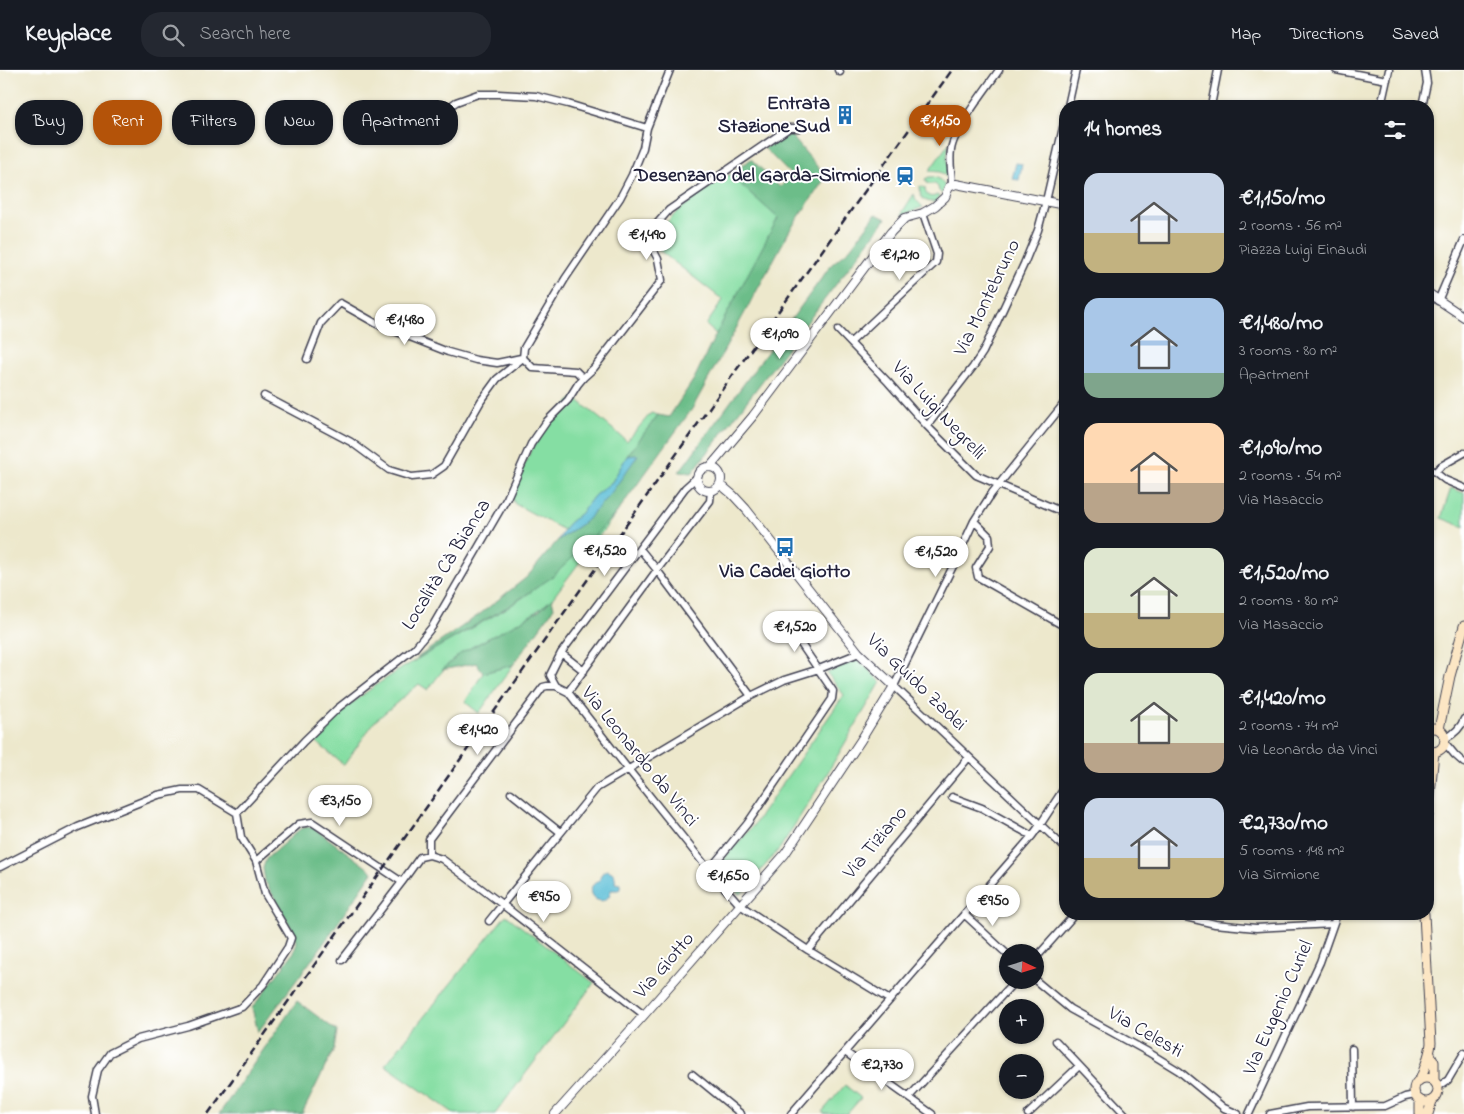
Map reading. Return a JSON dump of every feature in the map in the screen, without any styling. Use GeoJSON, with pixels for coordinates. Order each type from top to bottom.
{"type":"FeatureCollection","features":[{"type":"Feature","properties":{"kind":"main road"},"geometry":{"type":"LineString","coordinates":[[1439,729],[1450,676],[1464,626]]}},
{"type":"Feature","properties":{"kind":"main road"},"geometry":{"type":"LineString","coordinates":[[1434,728],[1439,729],[1444,735],[1445,741],[1441,749],[1434,751]]}},
{"type":"Feature","properties":{"kind":"main road"},"geometry":{"type":"LineString","coordinates":[[1420,1114],[1414,1087],[1421,1078],[1430,1054],[1430,1012],[1424,920]]}},
{"type":"Feature","properties":{"kind":"main road"},"geometry":{"type":"LineString","coordinates":[[1428,1114],[1432,1101],[1437,1095],[1434,1062],[1430,1054]]}},
{"type":"Feature","properties":{"kind":"main road"},"geometry":{"type":"LineString","coordinates":[[1421,1078],[1428,1078],[1436,1084]]}},
{"type":"Feature","properties":{"kind":"main road"},"geometry":{"type":"LineString","coordinates":[[1417,1098],[1428,1102],[1432,1101]]}},
{"type":"Feature","properties":{"kind":"street"},"geometry":{"type":"LineString","coordinates":[[264,396],[351,442],[389,470],[412,477],[430,474],[444,466],[480,401],[496,379],[523,358],[524,348],[566,279],[620,198],[644,148],[647,128],[670,70]]}},
{"type":"Feature","properties":{"kind":"street"},"geometry":{"type":"LineString","coordinates":[[556,686],[550,675],[561,654],[685,488],[696,478],[702,469],[710,467],[753,416],[891,232],[905,218],[923,213],[945,197],[951,187],[950,157],[952,144],[966,118],[999,70]]}},
{"type":"Feature","properties":{"kind":"street"},"geometry":{"type":"LineString","coordinates":[[1069,100],[1076,70]]}},
{"type":"Feature","properties":{"kind":"street"},"geometry":{"type":"LineString","coordinates":[[1212,100],[1218,70]]}},
{"type":"Feature","properties":{"kind":"street"},"geometry":{"type":"LineString","coordinates":[[1336,70],[1387,80]]}},
{"type":"Feature","properties":{"kind":"street"},"geometry":{"type":"LineString","coordinates":[[1382,100],[1389,70]]}},
{"type":"Feature","properties":{"kind":"street"},"geometry":{"type":"LineString","coordinates":[[1423,100],[1427,83],[1426,70]]}},
{"type":"Feature","properties":{"kind":"street"},"geometry":{"type":"LineString","coordinates":[[458,101],[478,94],[536,96],[647,128]]}},
{"type":"Feature","properties":{"kind":"street","name":"Località Cà Bianca"},"geometry":{"type":"LineString","coordinates":[[237,813],[304,741],[338,708],[415,648],[432,627],[507,498],[531,444],[547,421],[568,400],[578,384],[594,368],[662,280],[658,259],[650,244],[654,227],[669,210],[789,128],[799,128]]}},
{"type":"Feature","properties":{"kind":"street","name":"Via Montebruno"},"geometry":{"type":"LineString","coordinates":[[927,426],[983,352],[1038,230],[1059,145]]}},
{"type":"Feature","properties":{"kind":"street"},"geometry":{"type":"LineString","coordinates":[[951,187],[959,184],[1059,204]]}},
{"type":"Feature","properties":{"kind":"street"},"geometry":{"type":"LineString","coordinates":[[851,342],[936,262],[938,254],[923,213]]}},
{"type":"Feature","properties":{"kind":"street"},"geometry":{"type":"LineString","coordinates":[[1438,300],[1464,240]]}},
{"type":"Feature","properties":{"kind":"street"},"geometry":{"type":"LineString","coordinates":[[1434,297],[1464,317]]}},
{"type":"Feature","properties":{"kind":"street"},"geometry":{"type":"LineString","coordinates":[[308,359],[321,323],[340,303],[377,324],[448,352],[476,360],[497,363],[523,358]]}},
{"type":"Feature","properties":{"kind":"street","name":"Via Luigi Negrelli"},"geometry":{"type":"LineString","coordinates":[[838,330],[927,426],[976,475],[1059,510]]}},
{"type":"Feature","properties":{"kind":"street"},"geometry":{"type":"LineString","coordinates":[[523,358],[533,368],[576,371],[584,378]]}},
{"type":"Feature","properties":{"kind":"street"},"geometry":{"type":"LineString","coordinates":[[894,686],[974,521],[992,493],[1059,410]]}},
{"type":"Feature","properties":{"kind":"street"},"geometry":{"type":"LineString","coordinates":[[1464,453],[1441,466],[1435,472],[1444,480],[1464,488]]}},
{"type":"Feature","properties":{"kind":"street"},"geometry":{"type":"LineString","coordinates":[[696,478],[698,486],[707,492],[718,487],[721,480],[719,473],[710,467]]}},
{"type":"Feature","properties":{"kind":"street","name":"Via Guido Zadei"},"geometry":{"type":"LineString","coordinates":[[720,484],[746,509],[859,652],[1059,842]]}},
{"type":"Feature","properties":{"kind":"street"},"geometry":{"type":"LineString","coordinates":[[568,692],[710,501],[711,491]]}},
{"type":"Feature","properties":{"kind":"street"},"geometry":{"type":"LineString","coordinates":[[974,521],[989,536],[990,546],[976,568],[978,577],[1059,623]]}},
{"type":"Feature","properties":{"kind":"street"},"geometry":{"type":"LineString","coordinates":[[640,549],[751,696]]}},
{"type":"Feature","properties":{"kind":"street"},"geometry":{"type":"LineString","coordinates":[[709,870],[747,824],[832,699],[833,691],[788,625]]}},
{"type":"Feature","properties":{"kind":"street"},"geometry":{"type":"LineString","coordinates":[[488,921],[597,788],[751,696],[784,680],[819,669],[859,652]]}},
{"type":"Feature","properties":{"kind":"street"},"geometry":{"type":"LineString","coordinates":[[561,654],[584,671]]}},
{"type":"Feature","properties":{"kind":"street","name":"Via Leonardo da Vinci"},"geometry":{"type":"LineString","coordinates":[[429,855],[429,839],[519,719],[543,688],[556,686],[568,692],[628,770],[709,870],[740,905],[808,950],[890,1000]]}},
{"type":"Feature","properties":{"kind":"street","name":"Via Giotto"},"geometry":{"type":"LineString","coordinates":[[555,1114],[784,854],[861,740],[894,686]]}},
{"type":"Feature","properties":{"kind":"street"},"geometry":{"type":"LineString","coordinates":[[1464,718],[1462,725],[1445,741],[1454,755],[1464,763]]}},
{"type":"Feature","properties":{"kind":"street","name":"Via Tiziano"},"geometry":{"type":"LineString","coordinates":[[808,950],[969,757]]}},
{"type":"Feature","properties":{"kind":"street"},"geometry":{"type":"LineString","coordinates":[[0,867],[78,827],[158,795],[182,790],[199,790],[237,813],[241,837],[256,861],[265,894],[291,938],[263,986],[242,1007],[188,1026],[138,1039],[110,1053],[98,1070],[92,1096],[95,1114]]}},
{"type":"Feature","properties":{"kind":"street"},"geometry":{"type":"LineString","coordinates":[[511,793],[560,832]]}},
{"type":"Feature","properties":{"kind":"street"},"geometry":{"type":"LineString","coordinates":[[791,1114],[1032,836],[1059,796]]}},
{"type":"Feature","properties":{"kind":"street"},"geometry":{"type":"LineString","coordinates":[[952,797],[982,808],[1032,836]]}},
{"type":"Feature","properties":{"kind":"street"},"geometry":{"type":"LineString","coordinates":[[256,861],[299,824],[312,822],[402,882]]}},
{"type":"Feature","properties":{"kind":"street"},"geometry":{"type":"LineString","coordinates":[[342,960],[420,857],[429,855],[442,859],[644,1015]]}},
{"type":"Feature","properties":{"kind":"street"},"geometry":{"type":"LineString","coordinates":[[964,914],[999,947]]}},
{"type":"Feature","properties":{"kind":"street"},"geometry":{"type":"LineString","coordinates":[[1044,949],[1070,920]]}},
{"type":"Feature","properties":{"kind":"street"},"geometry":{"type":"LineString","coordinates":[[1198,920],[1215,924],[1256,928],[1333,924]]}},
{"type":"Feature","properties":{"kind":"street","name":"Via Eugenio Curiel"},"geometry":{"type":"LineString","coordinates":[[1249,1114],[1320,962],[1335,920]]}},
{"type":"Feature","properties":{"kind":"street","name":"Via Celesti"},"geometry":{"type":"LineString","coordinates":[[1044,987],[1070,1009],[1179,1071],[1224,1108],[1238,1114]]}},
{"type":"Feature","properties":{"kind":"street"},"geometry":{"type":"LineString","coordinates":[[909,1097],[1008,989]]}},
{"type":"Feature","properties":{"kind":"street"},"geometry":{"type":"LineString","coordinates":[[1056,1041],[1125,1114]]}},
{"type":"Feature","properties":{"kind":"street"},"geometry":{"type":"LineString","coordinates":[[1352,1049],[1353,1106]]}},
{"type":"Feature","properties":{"kind":"street"},"geometry":{"type":"LineString","coordinates":[[845,1052],[932,1114]]}},
{"type":"Feature","properties":{"kind":"street"},"geometry":{"type":"LineString","coordinates":[[1436,1084],[1448,1080],[1464,1053]]}},
{"type":"Feature","properties":{"kind":"street"},"geometry":{"type":"LineString","coordinates":[[1028,1114],[1079,1066]]}},
{"type":"Feature","properties":{"kind":"street"},"geometry":{"type":"LineString","coordinates":[[692,1074],[741,1114]]}},
{"type":"Feature","properties":{"kind":"street"},"geometry":{"type":"LineString","coordinates":[[1270,1114],[1307,1107],[1385,1106],[1417,1098]]}},
{"type":"Feature","properties":{"kind":"green space"},"geometry":{"type":"Polygon","coordinates":[[[790,134],[826,177],[790,230],[692,409],[618,511],[552,577],[511,605],[417,659],[480,614],[527,577],[558,540],[586,521],[637,455],[627,456],[658,415],[669,417],[694,379],[778,218],[730,175],[751,159],[780,187],[792,176],[764,148],[790,134]]]}},
{"type":"Feature","properties":{"kind":"green space"},"geometry":{"type":"Polygon","coordinates":[[[949,143],[947,157],[948,178],[940,172],[929,171],[949,143]]]}},
{"type":"Feature","properties":{"kind":"green space"},"geometry":{"type":"Polygon","coordinates":[[[730,175],[779,218],[716,334],[706,325],[723,300],[655,247],[658,231],[678,211],[724,176],[730,175]]]}},
{"type":"Feature","properties":{"kind":"green space"},"geometry":{"type":"Polygon","coordinates":[[[929,177],[937,178],[942,182],[945,187],[942,194],[935,184],[928,184],[925,179],[929,177]]]}},
{"type":"Feature","properties":{"kind":"green space"},"geometry":{"type":"Polygon","coordinates":[[[920,186],[925,188],[928,196],[937,195],[940,197],[935,202],[925,200],[921,196],[920,186]]]}},
{"type":"Feature","properties":{"kind":"green space"},"geometry":{"type":"Polygon","coordinates":[[[914,194],[916,200],[923,207],[902,215],[903,211],[914,194]]]}},
{"type":"Feature","properties":{"kind":"green space"},"geometry":{"type":"Polygon","coordinates":[[[876,214],[886,219],[692,473],[679,472],[832,264],[850,249],[876,214]]]}},
{"type":"Feature","properties":{"kind":"green space"},"geometry":{"type":"Polygon","coordinates":[[[574,397],[627,441],[651,413],[658,415],[627,456],[612,482],[594,496],[564,530],[515,504],[511,496],[530,452],[548,424],[574,397]]]}},
{"type":"Feature","properties":{"kind":"green space"},"geometry":{"type":"Polygon","coordinates":[[[1451,488],[1464,493],[1464,527],[1441,518],[1451,488]]]}},
{"type":"Feature","properties":{"kind":"green space"},"geometry":{"type":"Polygon","coordinates":[[[618,511],[552,599],[531,615],[473,646],[457,657],[443,670],[428,690],[419,684],[375,721],[344,765],[314,740],[340,713],[379,683],[525,596],[580,550],[618,511]]]}},
{"type":"Feature","properties":{"kind":"green space"},"geometry":{"type":"Polygon","coordinates":[[[552,599],[554,608],[513,665],[483,673],[476,663],[442,670],[461,653],[539,611],[552,599]]]}},
{"type":"Feature","properties":{"kind":"green space"},"geometry":{"type":"Polygon","coordinates":[[[858,659],[881,682],[825,777],[780,848],[740,895],[714,869],[753,826],[844,695],[827,673],[858,659]]]}},
{"type":"Feature","properties":{"kind":"green space"},"geometry":{"type":"Polygon","coordinates":[[[513,665],[479,713],[465,702],[483,673],[513,665]]]}},
{"type":"Feature","properties":{"kind":"green space"},"geometry":{"type":"Polygon","coordinates":[[[314,828],[373,872],[319,950],[258,1032],[252,1008],[294,952],[297,942],[294,933],[265,881],[263,868],[266,859],[300,829],[314,828]]]}},
{"type":"Feature","properties":{"kind":"green space"},"geometry":{"type":"Polygon","coordinates":[[[506,915],[594,983],[495,1114],[455,1114],[385,1065],[506,915]]]}},
{"type":"Feature","properties":{"kind":"green space"},"geometry":{"type":"Polygon","coordinates":[[[297,1001],[337,1031],[334,1049],[302,1114],[219,1114],[297,1001]]]}},
{"type":"Feature","properties":{"kind":"green space"},"geometry":{"type":"Polygon","coordinates":[[[845,1085],[861,1098],[847,1114],[825,1114],[822,1112],[845,1085]]]}},
{"type":"Feature","properties":{"kind":"water"},"geometry":{"type":"Polygon","coordinates":[[[1016,163],[1022,164],[1019,180],[1012,179],[1016,163]]]}},
{"type":"Feature","properties":{"kind":"water"},"geometry":{"type":"Polygon","coordinates":[[[638,455],[611,493],[586,521],[558,540],[568,524],[581,513],[594,496],[612,482],[627,456],[638,455]]]}},
{"type":"Feature","properties":{"kind":"water"},"geometry":{"type":"Polygon","coordinates":[[[607,870],[614,875],[615,883],[620,884],[620,889],[611,890],[608,897],[599,901],[591,895],[591,890],[593,885],[600,880],[602,874],[607,870]]]}},
{"type":"Feature","properties":{"kind":"railway"},"geometry":{"type":"LineString","coordinates":[[208,1114],[714,401],[952,70]]}},
{"type":"Feature","properties":{"kind":"place","name":"Entrata Stazione Sud"},"geometry":{"type":"Point","coordinates":[845,115]}},
{"type":"Feature","properties":{"kind":"place","name":"Desenzano del Garda-Sirmione"},"geometry":{"type":"Point","coordinates":[905,176]}},
{"type":"Feature","properties":{"kind":"place","name":"Via Cadei Giotto"},"geometry":{"type":"Point","coordinates":[785,547]}}]}
